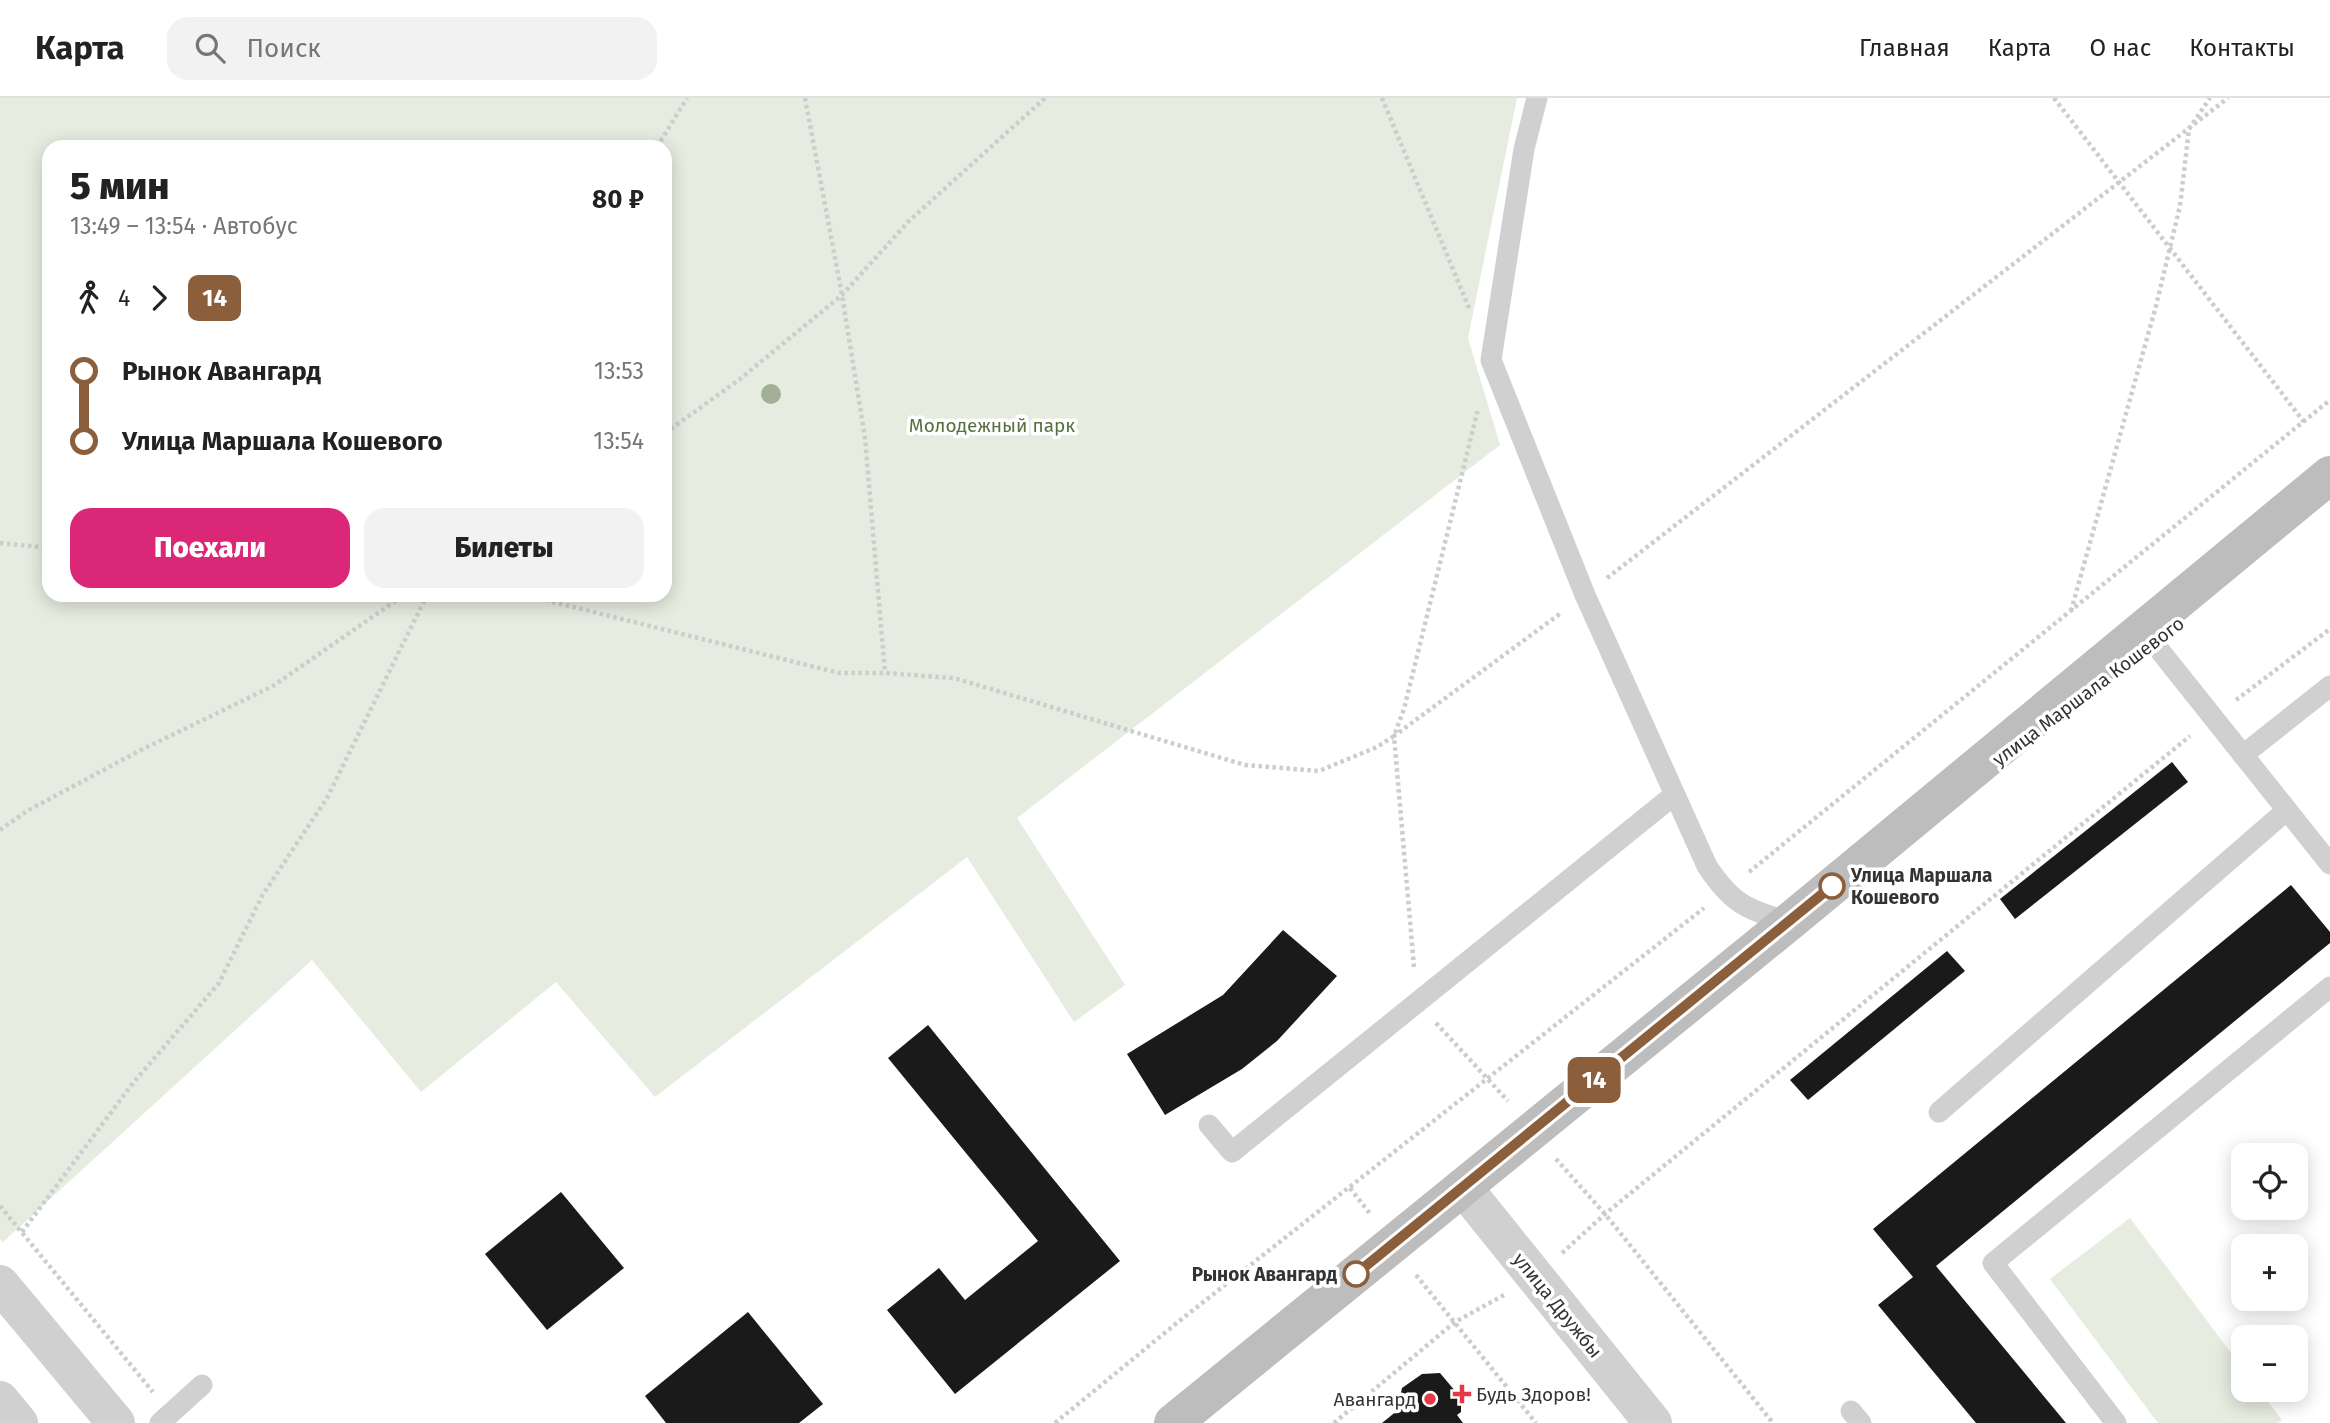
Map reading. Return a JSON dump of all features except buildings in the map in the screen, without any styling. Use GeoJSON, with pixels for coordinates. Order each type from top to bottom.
{"type":"FeatureCollection","features":[{"type":"Feature","properties":{"kind":"street"},"geometry":{"type":"LineString","coordinates":[[1537,1137],[1789,922],[2330,475]]}},
{"type":"Feature","properties":{"kind":"street","name":"улица Маршала Кошевого"},"geometry":{"type":"LineString","coordinates":[[1202,1423],[1397,1251],[1537,1137],[1784,944],[2030,730],[2153,642],[2330,498]]}},
{"type":"Feature","properties":{"kind":"street","name":"улица Дружбы"},"geometry":{"type":"LineString","coordinates":[[1468,1193],[1653,1423]]}},
{"type":"Feature","properties":{"kind":"street"},"geometry":{"type":"LineString","coordinates":[[1173,1423],[1397,1251]]}},
{"type":"Feature","properties":{"kind":"street"},"geometry":{"type":"LineString","coordinates":[[0,1284],[116,1423]]}},
{"type":"Feature","properties":{"kind":"street"},"geometry":{"type":"LineString","coordinates":[[0,1400],[19,1423]]}},
{"type":"Feature","properties":{"kind":"lane"},"geometry":{"type":"LineString","coordinates":[[1537,98],[1524,149],[1491,360],[1585,595],[1707,866],[1724,892],[1737,903],[1789,922]]}},
{"type":"Feature","properties":{"kind":"lane"},"geometry":{"type":"LineString","coordinates":[[2153,642],[2330,864]]}},
{"type":"Feature","properties":{"kind":"lane"},"geometry":{"type":"LineString","coordinates":[[2243,755],[2330,686]]}},
{"type":"Feature","properties":{"kind":"lane"},"geometry":{"type":"LineString","coordinates":[[1209,1125],[1232,1152],[1674,795]]}},
{"type":"Feature","properties":{"kind":"lane"},"geometry":{"type":"LineString","coordinates":[[1939,1112],[2287,810]]}},
{"type":"Feature","properties":{"kind":"lane"},"geometry":{"type":"LineString","coordinates":[[2116,1423],[1993,1263],[2330,987]]}},
{"type":"Feature","properties":{"kind":"lane"},"geometry":{"type":"LineString","coordinates":[[165,1418],[202,1385]]}},
{"type":"Feature","properties":{"kind":"path"},"geometry":{"type":"LineString","coordinates":[[661,140],[687,98]]}},
{"type":"Feature","properties":{"kind":"path"},"geometry":{"type":"LineString","coordinates":[[804,98],[842,295],[864,438],[885,673]]}},
{"type":"Feature","properties":{"kind":"path"},"geometry":{"type":"LineString","coordinates":[[672,428],[740,379],[842,295],[909,221],[1045,98]]}},
{"type":"Feature","properties":{"kind":"path"},"geometry":{"type":"LineString","coordinates":[[1382,98],[1491,360],[1404,709],[1394,736],[1414,968],[1420,999],[1436,1023],[1489,1079],[1605,1214],[1773,1423]]}},
{"type":"Feature","properties":{"kind":"path"},"geometry":{"type":"LineString","coordinates":[[2054,98],[2304,422]]}},
{"type":"Feature","properties":{"kind":"path"},"geometry":{"type":"LineString","coordinates":[[2071,611],[2170,247],[2180,206],[2189,129],[2210,98]]}},
{"type":"Feature","properties":{"kind":"path"},"geometry":{"type":"LineString","coordinates":[[552,602],[839,674],[885,673],[954,678],[1245,765],[1318,771],[1377,747],[1394,736],[1585,595],[2228,98]]}},
{"type":"Feature","properties":{"kind":"path"},"geometry":{"type":"LineString","coordinates":[[1055,1423],[1724,892],[2330,400]]}},
{"type":"Feature","properties":{"kind":"path"},"geometry":{"type":"LineString","coordinates":[[0,542],[42,547]]}},
{"type":"Feature","properties":{"kind":"path"},"geometry":{"type":"LineString","coordinates":[[0,830],[27,811],[139,751],[273,686],[394,602]]}},
{"type":"Feature","properties":{"kind":"path"},"geometry":{"type":"LineString","coordinates":[[22,1232],[133,1083],[219,983],[262,896],[327,797],[424,602]]}},
{"type":"Feature","properties":{"kind":"path"},"geometry":{"type":"LineString","coordinates":[[1334,1423],[1455,1322],[1536,1278],[1605,1214],[2212,719],[2330,629]]}},
{"type":"Feature","properties":{"kind":"path"},"geometry":{"type":"LineString","coordinates":[[1350,1188],[1397,1251],[1536,1423]]}},
{"type":"Feature","properties":{"kind":"path"},"geometry":{"type":"LineString","coordinates":[[0,1206],[165,1418]]}},
{"type":"Feature","properties":{"kind":"green space","name":"Молодежный парк"},"geometry":{"type":"Polygon","coordinates":[[[0,98],[1517,98],[1468,338],[1500,445],[1017,818],[1125,985],[1074,1022],[967,857],[655,1097],[556,982],[421,1092],[312,960],[3,1242],[0,1239],[0,98]]]}},
{"type":"Feature","properties":{"kind":"green space"},"geometry":{"type":"Polygon","coordinates":[[[2130,1218],[2231,1353],[2231,1402],[2268,1402],[2282,1420],[2277,1423],[2158,1423],[2050,1279],[2130,1218]]]}},
{"type":"Feature","properties":{"kind":"bus line","name":"14"},"geometry":{"type":"LineString","coordinates":[[1356,1274],[1832,886]]}},
{"type":"Feature","properties":{"kind":"place","name":"Улица Маршала Кошевого"},"geometry":{"type":"Point","coordinates":[1832,886]}},
{"type":"Feature","properties":{"kind":"place","name":"Рынок Авангард"},"geometry":{"type":"Point","coordinates":[1356,1274]}},
{"type":"Feature","properties":{"kind":"place","name":"Будь Здоров!"},"geometry":{"type":"Point","coordinates":[1462,1394]}},
{"type":"Feature","properties":{"kind":"place","name":"Авангард"},"geometry":{"type":"Point","coordinates":[1430,1399]}}]}
